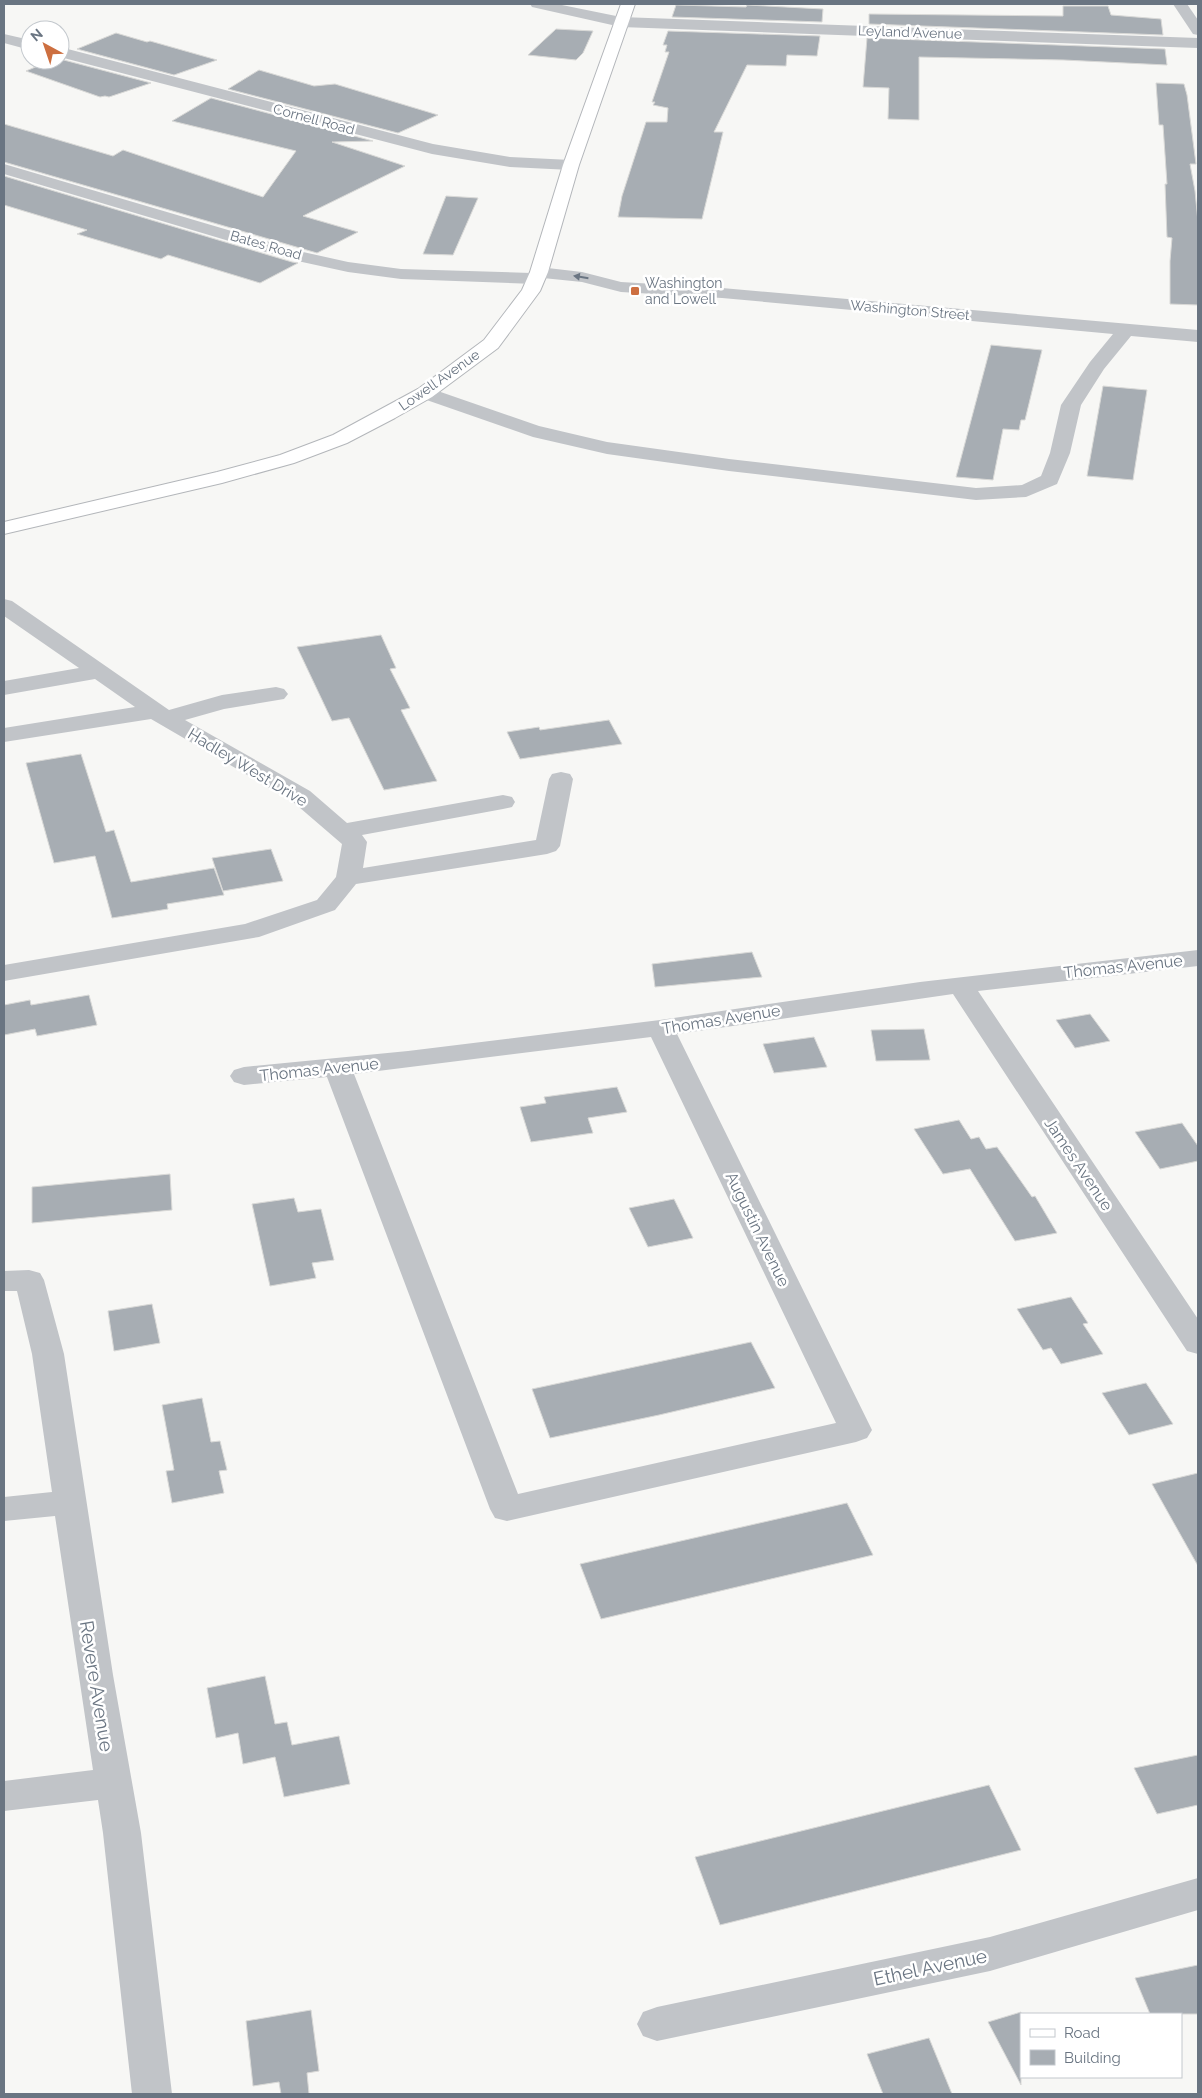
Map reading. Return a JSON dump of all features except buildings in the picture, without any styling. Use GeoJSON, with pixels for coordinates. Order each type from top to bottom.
{"type":"FeatureCollection","features":[{"type":"Feature","properties":{"kind":"main road","name":"Lowell Avenue"},"geometry":{"type":"LineString","coordinates":[[4,528],[222,477],[287,459],[340,439],[425,393],[491,344],[539,284],[571,165],[628,4]]}},
{"type":"Feature","properties":{"kind":"street","name":"Leyland Avenue"},"geometry":{"type":"LineString","coordinates":[[537,4],[621,22],[1198,43]]}},
{"type":"Feature","properties":{"kind":"street"},"geometry":{"type":"LineString","coordinates":[[1187,8],[1198,31]]}},
{"type":"Feature","properties":{"kind":"street"},"geometry":{"type":"LineString","coordinates":[[4,38],[20,42]]}},
{"type":"Feature","properties":{"kind":"street","name":"Cornell Road"},"geometry":{"type":"LineString","coordinates":[[70,55],[432,149],[510,162],[571,165]]}},
{"type":"Feature","properties":{"kind":"street","name":"Bates Road"},"geometry":{"type":"LineString","coordinates":[[4,169],[299,256],[348,267],[401,274],[539,284]]}},
{"type":"Feature","properties":{"kind":"street","name":"Washington Street"},"geometry":{"type":"LineString","coordinates":[[539,284],[582,277],[621,287],[731,294],[1198,336]]}},
{"type":"Feature","properties":{"kind":"street","name":"Washington Street"},"geometry":{"type":"LineString","coordinates":[[569,293],[599,292],[621,287]]}},
{"type":"Feature","properties":{"kind":"street"},"geometry":{"type":"LineString","coordinates":[[425,393],[533,431],[607,448],[976,494],[1026,491],[1050,480],[1060,453],[1071,405],[1097,366],[1127,329]]}},
{"type":"Feature","properties":{"kind":"street","name":"Hadley West Drive"},"geometry":{"type":"LineString","coordinates":[[4,606],[160,714],[301,796],[355,842],[348,878],[326,905],[250,931],[4,973]]}},
{"type":"Feature","properties":{"kind":"street"},"geometry":{"type":"LineString","coordinates":[[4,688],[98,672]]}},
{"type":"Feature","properties":{"kind":"street"},"geometry":{"type":"LineString","coordinates":[[4,736],[160,714],[276,694]]}},
{"type":"Feature","properties":{"kind":"street"},"geometry":{"type":"LineString","coordinates":[[348,878],[547,846],[561,780]]}},
{"type":"Feature","properties":{"kind":"street"},"geometry":{"type":"LineString","coordinates":[[342,831],[503,802]]}},
{"type":"Feature","properties":{"kind":"street","name":"Thomas Avenue"},"geometry":{"type":"LineString","coordinates":[[244,1076],[408,1060],[660,1028],[960,985],[1198,958]]}},
{"type":"Feature","properties":{"kind":"street","name":"James Avenue"},"geometry":{"type":"LineString","coordinates":[[960,985],[1198,1343]]}},
{"type":"Feature","properties":{"kind":"street","name":"Augustin Avenue"},"geometry":{"type":"LineString","coordinates":[[337,1067],[507,1509],[856,1430],[660,1028]]}},
{"type":"Feature","properties":{"kind":"street","name":"Revere Avenue"},"geometry":{"type":"LineString","coordinates":[[16,1280],[48,1354],[69,1502],[122,1833],[152,2094]]}},
{"type":"Feature","properties":{"kind":"street"},"geometry":{"type":"LineString","coordinates":[[4,1509],[69,1502]]}},
{"type":"Feature","properties":{"kind":"street"},"geometry":{"type":"LineString","coordinates":[[4,1796],[113,1783]]}},
{"type":"Feature","properties":{"kind":"street","name":"Ethel Avenue"},"geometry":{"type":"LineString","coordinates":[[657,2024],[990,1954],[1198,1894]]}},
{"type":"Feature","properties":{"kind":"place","name":"Washington and Lowell"},"geometry":{"type":"Point","coordinates":[635,291]}}]}
